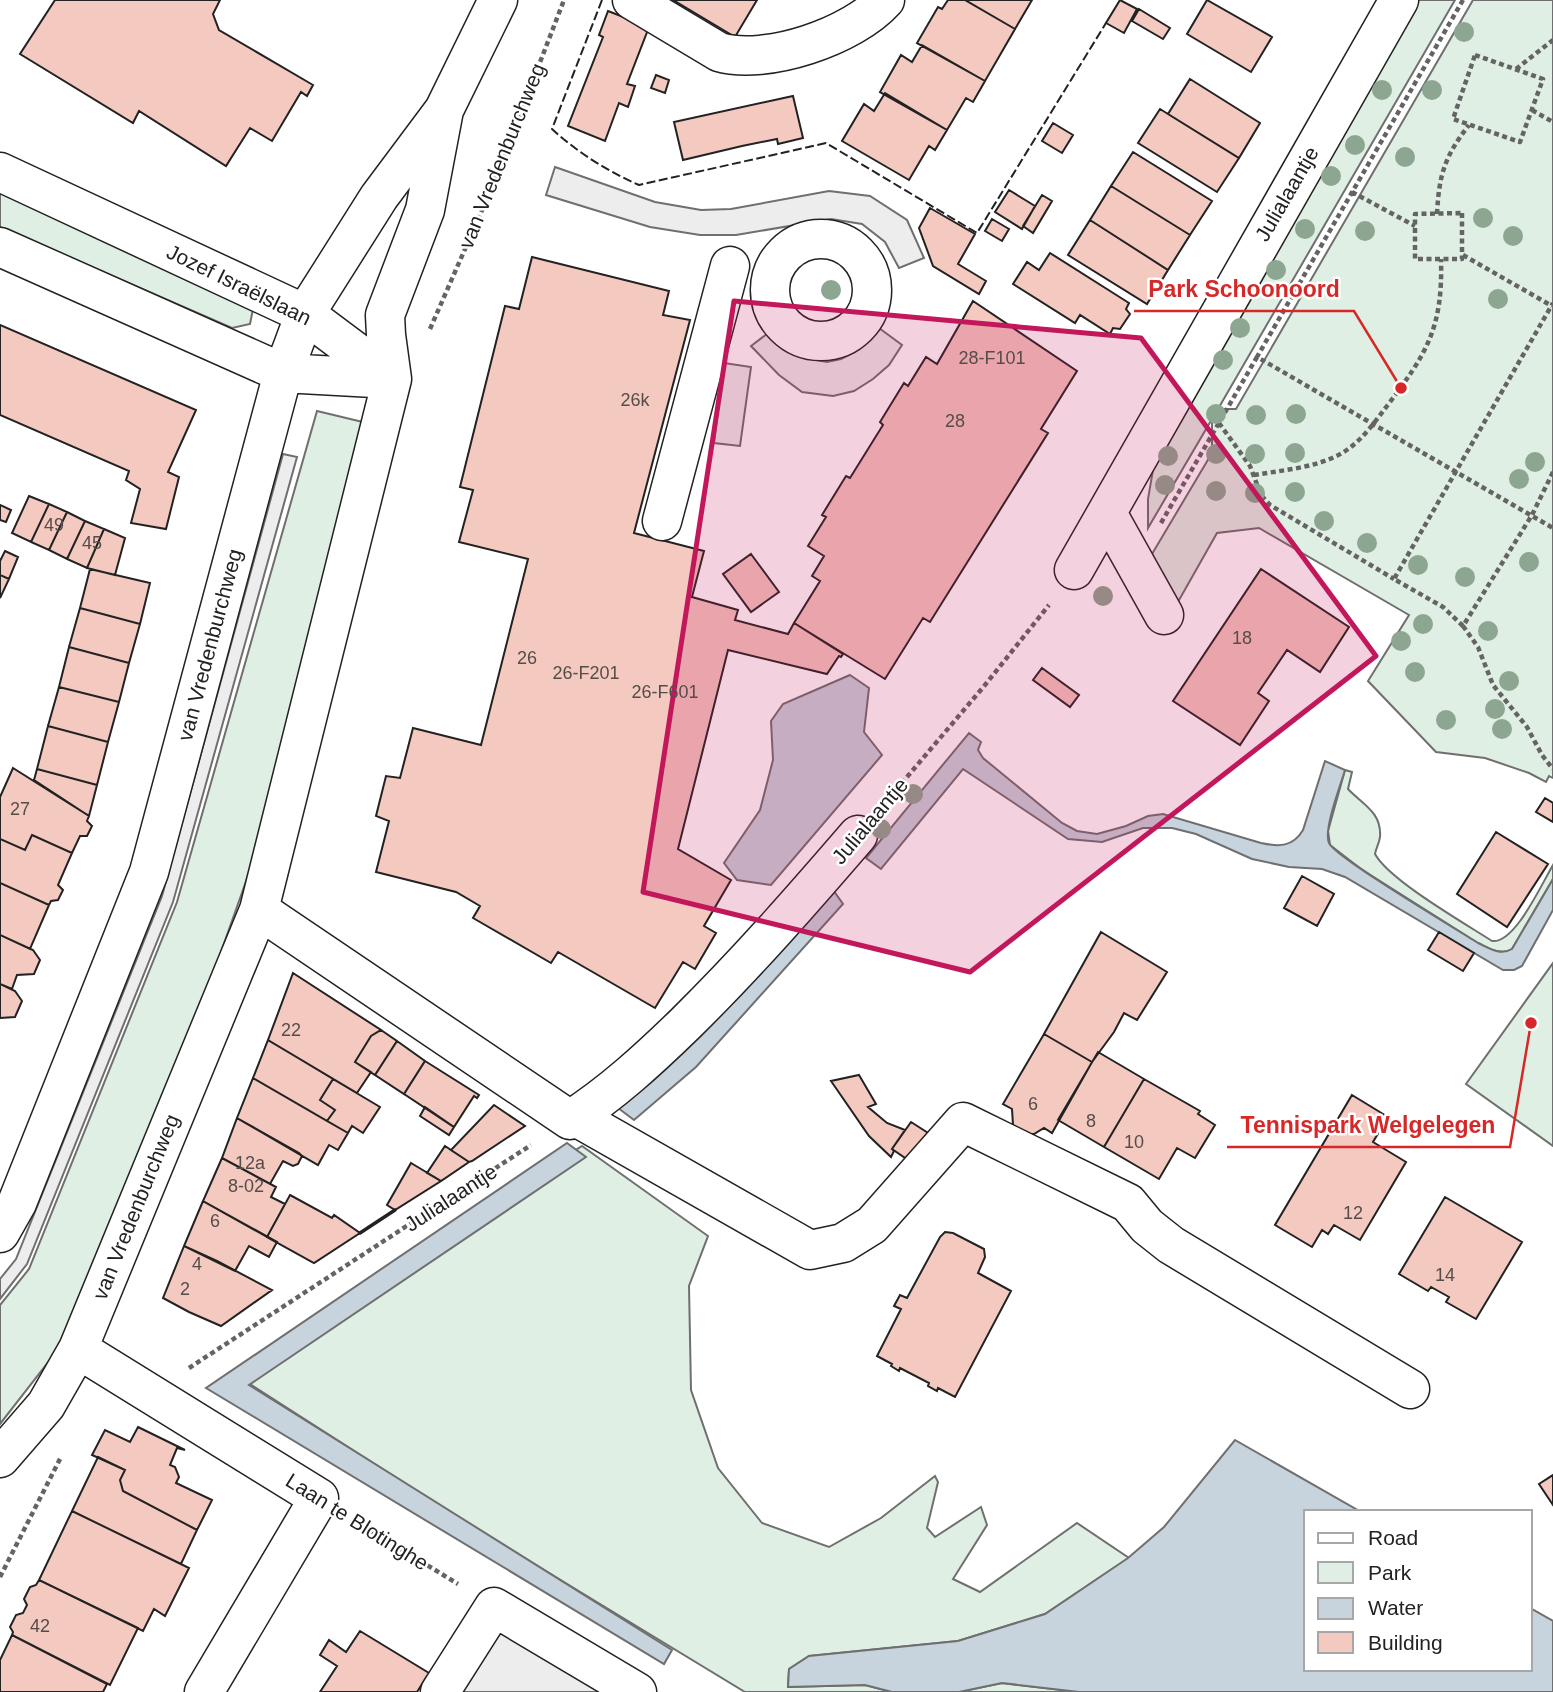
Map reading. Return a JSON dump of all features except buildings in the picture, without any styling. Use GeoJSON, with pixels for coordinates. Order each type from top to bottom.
{"type":"FeatureCollection","features":[{"type":"Feature","properties":{"kind":"street","name":"van Vredenburchweg"},"geometry":{"type":"LineString","coordinates":[[8,1218],[149,872],[283,373],[305,314],[379,197],[444,110],[498,0]]}},
{"type":"Feature","properties":{"kind":"street"},"geometry":{"type":"LineString","coordinates":[[632,0],[719,52],[751,56],[799,47],[839,32],[869,16],[886,0]]}},
{"type":"Feature","properties":{"kind":"street","name":"Julialaantje"},"geometry":{"type":"LineString","coordinates":[[1074,570],[1399,0]]}},
{"type":"Feature","properties":{"kind":"street","name":"van Vredenburchweg"},"geometry":{"type":"LineString","coordinates":[[0,1458],[46,1405],[78,1349],[259,910],[393,379],[385,315],[425,210],[444,110]]}},
{"type":"Feature","properties":{"kind":"street","name":"Jozef Israëlslaan"},"geometry":{"type":"LineString","coordinates":[[0,173],[305,314],[393,379]]}},
{"type":"Feature","properties":{"kind":"street"},"geometry":{"type":"LineString","coordinates":[[0,247],[283,373],[393,379]]}},
{"type":"Feature","properties":{"kind":"street"},"geometry":{"type":"LineString","coordinates":[[662,521],[730,266]]}},
{"type":"Feature","properties":{"kind":"street"},"geometry":{"type":"LineString","coordinates":[[1107,513],[1164,615]]}},
{"type":"Feature","properties":{"kind":"street","name":"Julialaantje"},"geometry":{"type":"LineString","coordinates":[[573,1118],[655,1053],[695,1014],[786,919],[858,835]]}},
{"type":"Feature","properties":{"kind":"street"},"geometry":{"type":"LineString","coordinates":[[259,910],[573,1118],[810,1250],[843,1243],[872,1225],[963,1122],[1128,1203],[1147,1226],[1171,1245],[1410,1389]]}},
{"type":"Feature","properties":{"kind":"street","name":"Laan te Blotinghe"},"geometry":{"type":"LineString","coordinates":[[78,1349],[318,1498]]}},
{"type":"Feature","properties":{"kind":"street"},"geometry":{"type":"LineString","coordinates":[[204,1692],[318,1498]]}},
{"type":"Feature","properties":{"kind":"street"},"geometry":{"type":"LineString","coordinates":[[440,1692],[494,1607],[637,1692]]}},
{"type":"Feature","properties":{"kind":"path","name":"van Vredenburchweg"},"geometry":{"type":"LineString","coordinates":[[393,379],[422,348],[490,192],[564,0]]}},
{"type":"Feature","properties":{"kind":"path"},"geometry":{"type":"LineString","coordinates":[[1136,566],[1463,0]]}},
{"type":"Feature","properties":{"kind":"path"},"geometry":{"type":"LineString","coordinates":[[1516,69],[1553,40]]}},
{"type":"Feature","properties":{"kind":"path"},"geometry":{"type":"LineString","coordinates":[[1475,55],[1543,79],[1532,110],[1520,142],[1453,119],[1475,55]]}},
{"type":"Feature","properties":{"kind":"path"},"geometry":{"type":"LineString","coordinates":[[1532,110],[1553,122]]}},
{"type":"Feature","properties":{"kind":"path"},"geometry":{"type":"LineString","coordinates":[[1437,214],[1437,193],[1442,169],[1454,144],[1469,125]]}},
{"type":"Feature","properties":{"kind":"path"},"geometry":{"type":"LineString","coordinates":[[1352,192],[1415,226]]}},
{"type":"Feature","properties":{"kind":"path"},"geometry":{"type":"LineString","coordinates":[[1415,214],[1437,214],[1462,214],[1462,259],[1415,259],[1415,214]]}},
{"type":"Feature","properties":{"kind":"path"},"geometry":{"type":"LineString","coordinates":[[1394,579],[1552,304],[1462,254]]}},
{"type":"Feature","properties":{"kind":"path"},"geometry":{"type":"LineString","coordinates":[[1254,475],[1323,461],[1351,447],[1373,424],[1418,365],[1431,341],[1442,291],[1441,259]]}},
{"type":"Feature","properties":{"kind":"path"},"geometry":{"type":"LineString","coordinates":[[1256,357],[1553,528]]}},
{"type":"Feature","properties":{"kind":"path"},"geometry":{"type":"LineString","coordinates":[[1219,423],[1242,455],[1254,475],[1261,495],[1270,505],[1443,607],[1463,626],[1478,647],[1493,685],[1527,727],[1553,769]]}},
{"type":"Feature","properties":{"kind":"path"},"geometry":{"type":"LineString","coordinates":[[1463,626],[1532,515],[1553,472]]}},
{"type":"Feature","properties":{"kind":"path","name":"Julialaantje"},"geometry":{"type":"LineString","coordinates":[[858,835],[985,685],[1074,570]]}},
{"type":"Feature","properties":{"kind":"path","name":"Julialaantje"},"geometry":{"type":"LineString","coordinates":[[149,1394],[573,1118]]}},
{"type":"Feature","properties":{"kind":"path"},"geometry":{"type":"LineString","coordinates":[[0,1577],[61,1456]]}},
{"type":"Feature","properties":{"kind":"path","name":"Laan te Blotinghe"},"geometry":{"type":"LineString","coordinates":[[318,1498],[494,1607]]}},
{"type":"Feature","properties":{"kind":"highlighted area"},"geometry":{"type":"Polygon","coordinates":[[[734,301],[1141,338],[1376,656],[970,972],[643,892],[734,301]]]}},
{"type":"Feature","properties":{"kind":"green space"},"geometry":{"type":"Polygon","coordinates":[[[1415,0],[1455,0],[1218,409],[1236,409],[1473,0],[1553,0],[1553,778],[1549,776],[1546,782],[1529,773],[1485,758],[1436,752],[1368,681],[1409,615],[1259,528],[1217,533],[1174,609],[1152,554],[1212,453],[1212,419],[1148,528],[1148,499],[1155,458],[1415,0]]]}},
{"type":"Feature","properties":{"kind":"green space"},"geometry":{"type":"Polygon","coordinates":[[[0,190],[253,309],[250,324],[232,328],[0,227],[0,190]]]}},
{"type":"Feature","properties":{"kind":"green space"},"geometry":{"type":"Polygon","coordinates":[[[317,411],[367,423],[255,856],[211,980],[56,1352],[0,1424],[0,1305],[29,1269],[177,902],[317,411]]]}},
{"type":"Feature","properties":{"kind":"green space"},"geometry":{"type":"Polygon","coordinates":[[[1345,770],[1352,772],[1348,789],[1370,809],[1378,821],[1380,837],[1375,854],[1383,864],[1411,888],[1492,941],[1510,933],[1519,923],[1553,865],[1553,879],[1512,949],[1499,951],[1478,943],[1361,869],[1330,845],[1328,831],[1345,770]]]}},
{"type":"Feature","properties":{"kind":"green space"},"geometry":{"type":"Polygon","coordinates":[[[1553,963],[1553,1146],[1466,1084],[1553,963]]]}},
{"type":"Feature","properties":{"kind":"green space"},"geometry":{"type":"Polygon","coordinates":[[[582,1146],[708,1236],[689,1286],[691,1390],[718,1468],[762,1523],[829,1547],[881,1518],[935,1476],[938,1482],[927,1528],[935,1537],[981,1507],[987,1525],[953,1579],[980,1592],[1077,1523],[1129,1558],[1045,1614],[958,1641],[809,1656],[789,1669],[788,1687],[865,1685],[892,1692],[745,1692],[465,1522],[231,1372],[582,1146]]]}},
{"type":"Feature","properties":{"kind":"green space"},"geometry":{"type":"Polygon","coordinates":[[[1002,1683],[1079,1692],[959,1692],[1002,1683]]]}},
{"type":"Feature","properties":{"kind":"shaded area"},"geometry":{"type":"Polygon","coordinates":[[[555,167],[655,202],[701,210],[731,209],[829,191],[870,196],[907,220],[924,258],[899,268],[885,242],[862,224],[831,219],[736,235],[700,235],[650,227],[546,195],[555,167]]]}},
{"type":"Feature","properties":{"kind":"shaded area"},"geometry":{"type":"Polygon","coordinates":[[[776,327],[812,359],[827,362],[855,352],[879,328],[902,345],[889,365],[854,391],[833,396],[802,392],[779,375],[751,346],[776,327]]]}},
{"type":"Feature","properties":{"kind":"shaded area"},"geometry":{"type":"Polygon","coordinates":[[[724,363],[751,367],[740,446],[714,443],[724,363]]]}},
{"type":"Feature","properties":{"kind":"shaded area"},"geometry":{"type":"Polygon","coordinates":[[[283,454],[297,457],[173,902],[27,1264],[0,1299],[0,1279],[16,1259],[162,896],[283,454]]]}},
{"type":"Feature","properties":{"kind":"shaded area"},"geometry":{"type":"Polygon","coordinates":[[[496,1627],[600,1692],[456,1692],[496,1627]]]}},
{"type":"Feature","properties":{"kind":"water"},"geometry":{"type":"Polygon","coordinates":[[[850,675],[869,688],[864,732],[882,755],[771,885],[737,880],[724,863],[760,810],[773,760],[771,721],[783,704],[850,675]]]}},
{"type":"Feature","properties":{"kind":"water"},"geometry":{"type":"Polygon","coordinates":[[[969,733],[981,742],[978,750],[983,758],[1062,823],[1077,831],[1097,834],[1126,826],[1148,816],[1163,814],[1261,843],[1290,843],[1303,830],[1325,761],[1345,770],[1330,818],[1329,843],[1373,877],[1478,943],[1499,951],[1512,949],[1553,879],[1553,910],[1522,966],[1514,970],[1503,970],[1345,877],[1322,869],[1289,867],[1252,859],[1196,834],[1172,828],[1143,828],[1102,842],[1068,839],[963,769],[881,869],[866,858],[969,733]]]}},
{"type":"Feature","properties":{"kind":"water"},"geometry":{"type":"Polygon","coordinates":[[[831,887],[843,904],[696,1067],[634,1120],[618,1108],[831,887]]]}},
{"type":"Feature","properties":{"kind":"water"},"geometry":{"type":"Polygon","coordinates":[[[567,1143],[586,1157],[249,1385],[672,1650],[664,1664],[206,1388],[567,1143]]]}},
{"type":"Feature","properties":{"kind":"water"},"geometry":{"type":"Polygon","coordinates":[[[1235,1440],[1358,1510],[1304,1510],[1304,1671],[1532,1671],[1532,1609],[1553,1621],[1553,1692],[1079,1692],[1002,1683],[959,1692],[892,1692],[865,1685],[788,1687],[789,1669],[809,1656],[958,1641],[1045,1614],[1128,1558],[1164,1527],[1235,1440]]]}},
{"type":"Feature","properties":{"kind":"fence"},"geometry":{"type":"LineString","coordinates":[[602,0],[552,129],[615,174],[639,185],[826,143],[977,233],[1106,23]]}},
{"type":"Feature","properties":{"kind":"wall"},"geometry":{"type":"LineString","coordinates":[[360,1233],[395,1210]]}},
{"type":"Feature","properties":{"kind":"place","name":"Park Schoonoord"},"geometry":{"type":"Point","coordinates":[1401,388]}},
{"type":"Feature","properties":{"kind":"place","name":"Tennispark Welgelegen"},"geometry":{"type":"Point","coordinates":[1531,1023]}}]}
